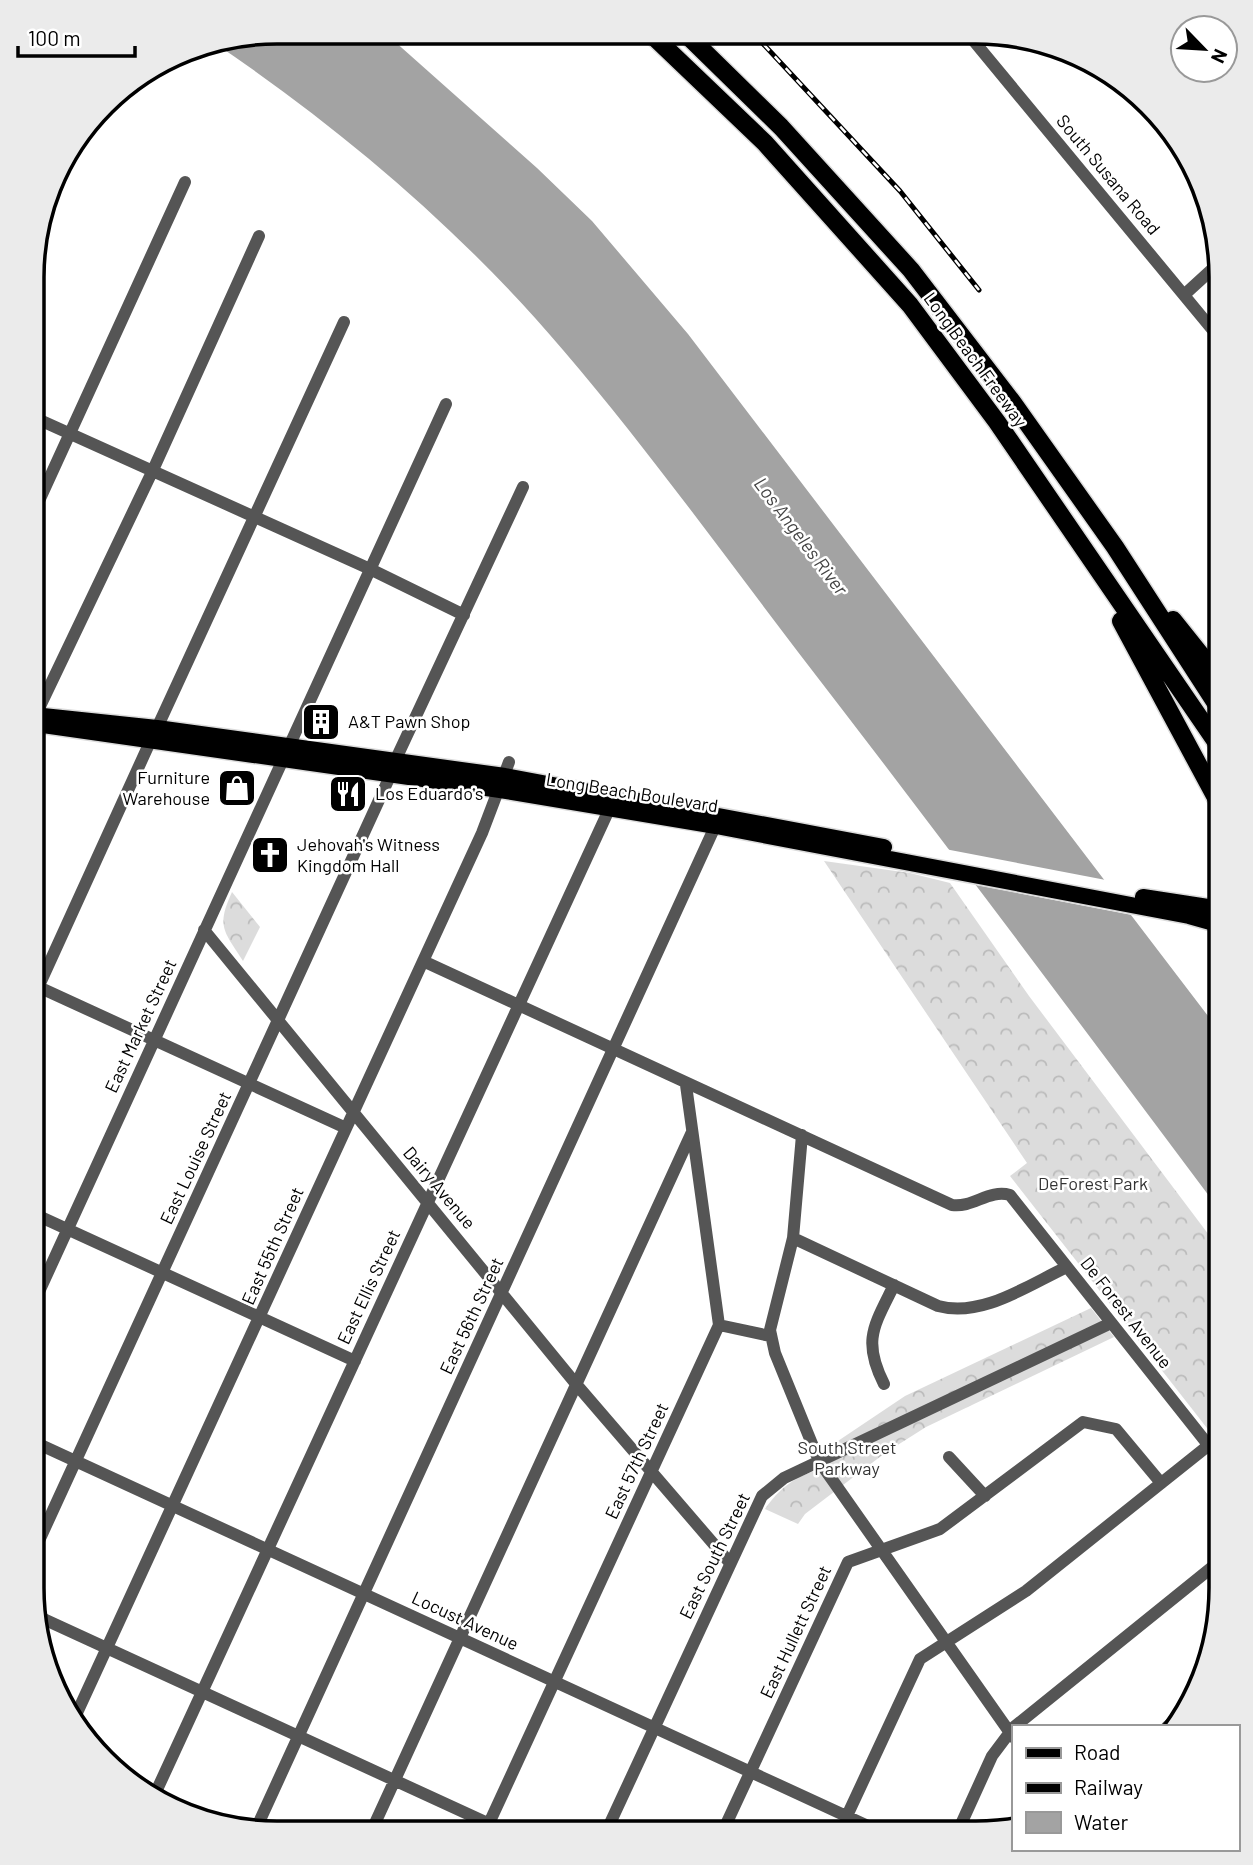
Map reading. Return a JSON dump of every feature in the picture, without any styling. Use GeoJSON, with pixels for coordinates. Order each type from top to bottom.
{"type":"FeatureCollection","features":[{"type":"Feature","properties":{"kind":"highway","name":"Long Beach Freeway"},"geometry":{"type":"LineString","coordinates":[[662,44],[765,143],[910,305],[997,422],[1209,731]]}},
{"type":"Feature","properties":{"kind":"highway","name":"Long Beach Freeway"},"geometry":{"type":"LineString","coordinates":[[696,44],[781,128],[911,270],[1013,403],[1115,547],[1209,692]]}},
{"type":"Feature","properties":{"kind":"highway"},"geometry":{"type":"LineString","coordinates":[[1077,541],[1209,785]]}},
{"type":"Feature","properties":{"kind":"highway"},"geometry":{"type":"LineString","coordinates":[[1115,547],[1209,665]]}},
{"type":"Feature","properties":{"kind":"main road","name":"Long Beach Boulevard"},"geometry":{"type":"LineString","coordinates":[[44,715],[153,735],[393,768],[505,776],[612,802],[808,837],[1155,905],[1209,921]]}},
{"type":"Feature","properties":{"kind":"main road","name":"Long Beach Boulevard"},"geometry":{"type":"LineString","coordinates":[[1155,905],[1209,908]]}},
{"type":"Feature","properties":{"kind":"street","name":"South Susana Road"},"geometry":{"type":"LineString","coordinates":[[976,44],[1209,325]]}},
{"type":"Feature","properties":{"kind":"street"},"geometry":{"type":"LineString","coordinates":[[44,490],[186,182]]}},
{"type":"Feature","properties":{"kind":"street"},"geometry":{"type":"LineString","coordinates":[[44,697],[153,470],[259,236]]}},
{"type":"Feature","properties":{"kind":"street"},"geometry":{"type":"LineString","coordinates":[[1184,295],[1209,271]]}},
{"type":"Feature","properties":{"kind":"street"},"geometry":{"type":"LineString","coordinates":[[44,968],[344,322]]}},
{"type":"Feature","properties":{"kind":"street","name":"East Market Street"},"geometry":{"type":"LineString","coordinates":[[44,1280],[446,404]]}},
{"type":"Feature","properties":{"kind":"street"},"geometry":{"type":"LineString","coordinates":[[44,422],[370,569],[464,615]]}},
{"type":"Feature","properties":{"kind":"street","name":"East Louise Street"},"geometry":{"type":"LineString","coordinates":[[44,1529],[523,487]]}},
{"type":"Feature","properties":{"kind":"street","name":"East 55th Street"},"geometry":{"type":"LineString","coordinates":[[78,1710],[505,776]]}},
{"type":"Feature","properties":{"kind":"street","name":"East Ellis Street"},"geometry":{"type":"LineString","coordinates":[[158,1788],[612,802]]}},
{"type":"Feature","properties":{"kind":"street","name":"East 56th Street"},"geometry":{"type":"LineString","coordinates":[[261,1820],[718,820]]}},
{"type":"Feature","properties":{"kind":"street","name":"Dairy Avenue"},"geometry":{"type":"LineString","coordinates":[[204,930],[576,1384],[730,1563]]}},
{"type":"Feature","properties":{"kind":"street"},"geometry":{"type":"LineString","coordinates":[[422,961],[802,1135],[793,1238],[770,1336],[819,1461],[1012,1731],[992,1756],[962,1821]]}},
{"type":"Feature","properties":{"kind":"street"},"geometry":{"type":"LineString","coordinates":[[44,989],[346,1128]]}},
{"type":"Feature","properties":{"kind":"street"},"geometry":{"type":"LineString","coordinates":[[686,1084],[719,1325],[770,1336]]}},
{"type":"Feature","properties":{"kind":"street"},"geometry":{"type":"LineString","coordinates":[[376,1821],[692,1131]]}},
{"type":"Feature","properties":{"kind":"street","name":"De Forest Avenue"},"geometry":{"type":"LineString","coordinates":[[802,1135],[952,1205],[968,1205],[998,1193],[1010,1195],[1209,1445]]}},
{"type":"Feature","properties":{"kind":"street"},"geometry":{"type":"LineString","coordinates":[[44,1218],[355,1361]]}},
{"type":"Feature","properties":{"kind":"street"},"geometry":{"type":"LineString","coordinates":[[793,1238],[938,1306],[966,1310],[984,1306],[1067,1267]]}},
{"type":"Feature","properties":{"kind":"street"},"geometry":{"type":"LineString","coordinates":[[884,1384],[871,1356],[870,1339],[894,1285]]}},
{"type":"Feature","properties":{"kind":"street","name":"East South Street"},"geometry":{"type":"LineString","coordinates":[[611,1821],[762,1496],[783,1478],[1111,1323]]}},
{"type":"Feature","properties":{"kind":"street","name":"East 57th Street"},"geometry":{"type":"LineString","coordinates":[[490,1821],[719,1325]]}},
{"type":"Feature","properties":{"kind":"street","name":"East Hullett Street"},"geometry":{"type":"LineString","coordinates":[[728,1821],[848,1562],[940,1529],[1083,1422],[1116,1429],[1161,1483]]}},
{"type":"Feature","properties":{"kind":"street"},"geometry":{"type":"LineString","coordinates":[[845,1821],[920,1659],[1026,1591],[1209,1445]]}},
{"type":"Feature","properties":{"kind":"street","name":"Locust Avenue"},"geometry":{"type":"LineString","coordinates":[[44,1447],[858,1821]]}},
{"type":"Feature","properties":{"kind":"street"},"geometry":{"type":"LineString","coordinates":[[949,1457],[985,1496]]}},
{"type":"Feature","properties":{"kind":"street"},"geometry":{"type":"LineString","coordinates":[[1019,1725],[1209,1570]]}},
{"type":"Feature","properties":{"kind":"street"},"geometry":{"type":"LineString","coordinates":[[46,1620],[299,1736],[473,1821]]}},
{"type":"Feature","properties":{"kind":"green space","name":"DeForest Park"},"geometry":{"type":"Polygon","coordinates":[[[824,861],[910,873],[950,883],[1029,996],[1209,1235],[1209,1431],[1010,1176],[1027,1163],[824,861]]]}},
{"type":"Feature","properties":{"kind":"green space"},"geometry":{"type":"Polygon","coordinates":[[[232,892],[260,927],[243,961],[224,928],[224,913],[232,892]]]}},
{"type":"Feature","properties":{"kind":"green space","name":"South Street Parkway"},"geometry":{"type":"Polygon","coordinates":[[[1091,1308],[1114,1337],[926,1427],[885,1453],[805,1514],[798,1524],[765,1509],[787,1485],[815,1471],[823,1451],[905,1396],[1091,1308]]]}},
{"type":"Feature","properties":{"kind":"water","name":"Los Angeles River"},"geometry":{"type":"Polygon","coordinates":[[[262,44],[398,44],[537,168],[592,221],[688,334],[1209,1017],[1209,1196],[683,499],[563,350],[484,264],[399,184],[261,75],[224,50],[262,44]]]}},
{"type":"Feature","properties":{"kind":"pier"},"geometry":{"type":"Polygon","coordinates":[[[945,849],[1111,881],[1137,916],[971,884],[945,849]]]}},
{"type":"Feature","properties":{"kind":"railway"},"geometry":{"type":"LineString","coordinates":[[763,44],[900,191],[979,290]]}},
{"type":"Feature","properties":{"kind":"place","name":"A&T Pawn Shop"},"geometry":{"type":"Point","coordinates":[321,722]}},
{"type":"Feature","properties":{"kind":"place","name":"Furniture Warehouse"},"geometry":{"type":"Point","coordinates":[237,788]}},
{"type":"Feature","properties":{"kind":"place","name":"Los Eduardo's"},"geometry":{"type":"Point","coordinates":[348,794]}},
{"type":"Feature","properties":{"kind":"place","name":"Jehovah's Witness Kingdom Hall"},"geometry":{"type":"Point","coordinates":[270,855]}}]}
